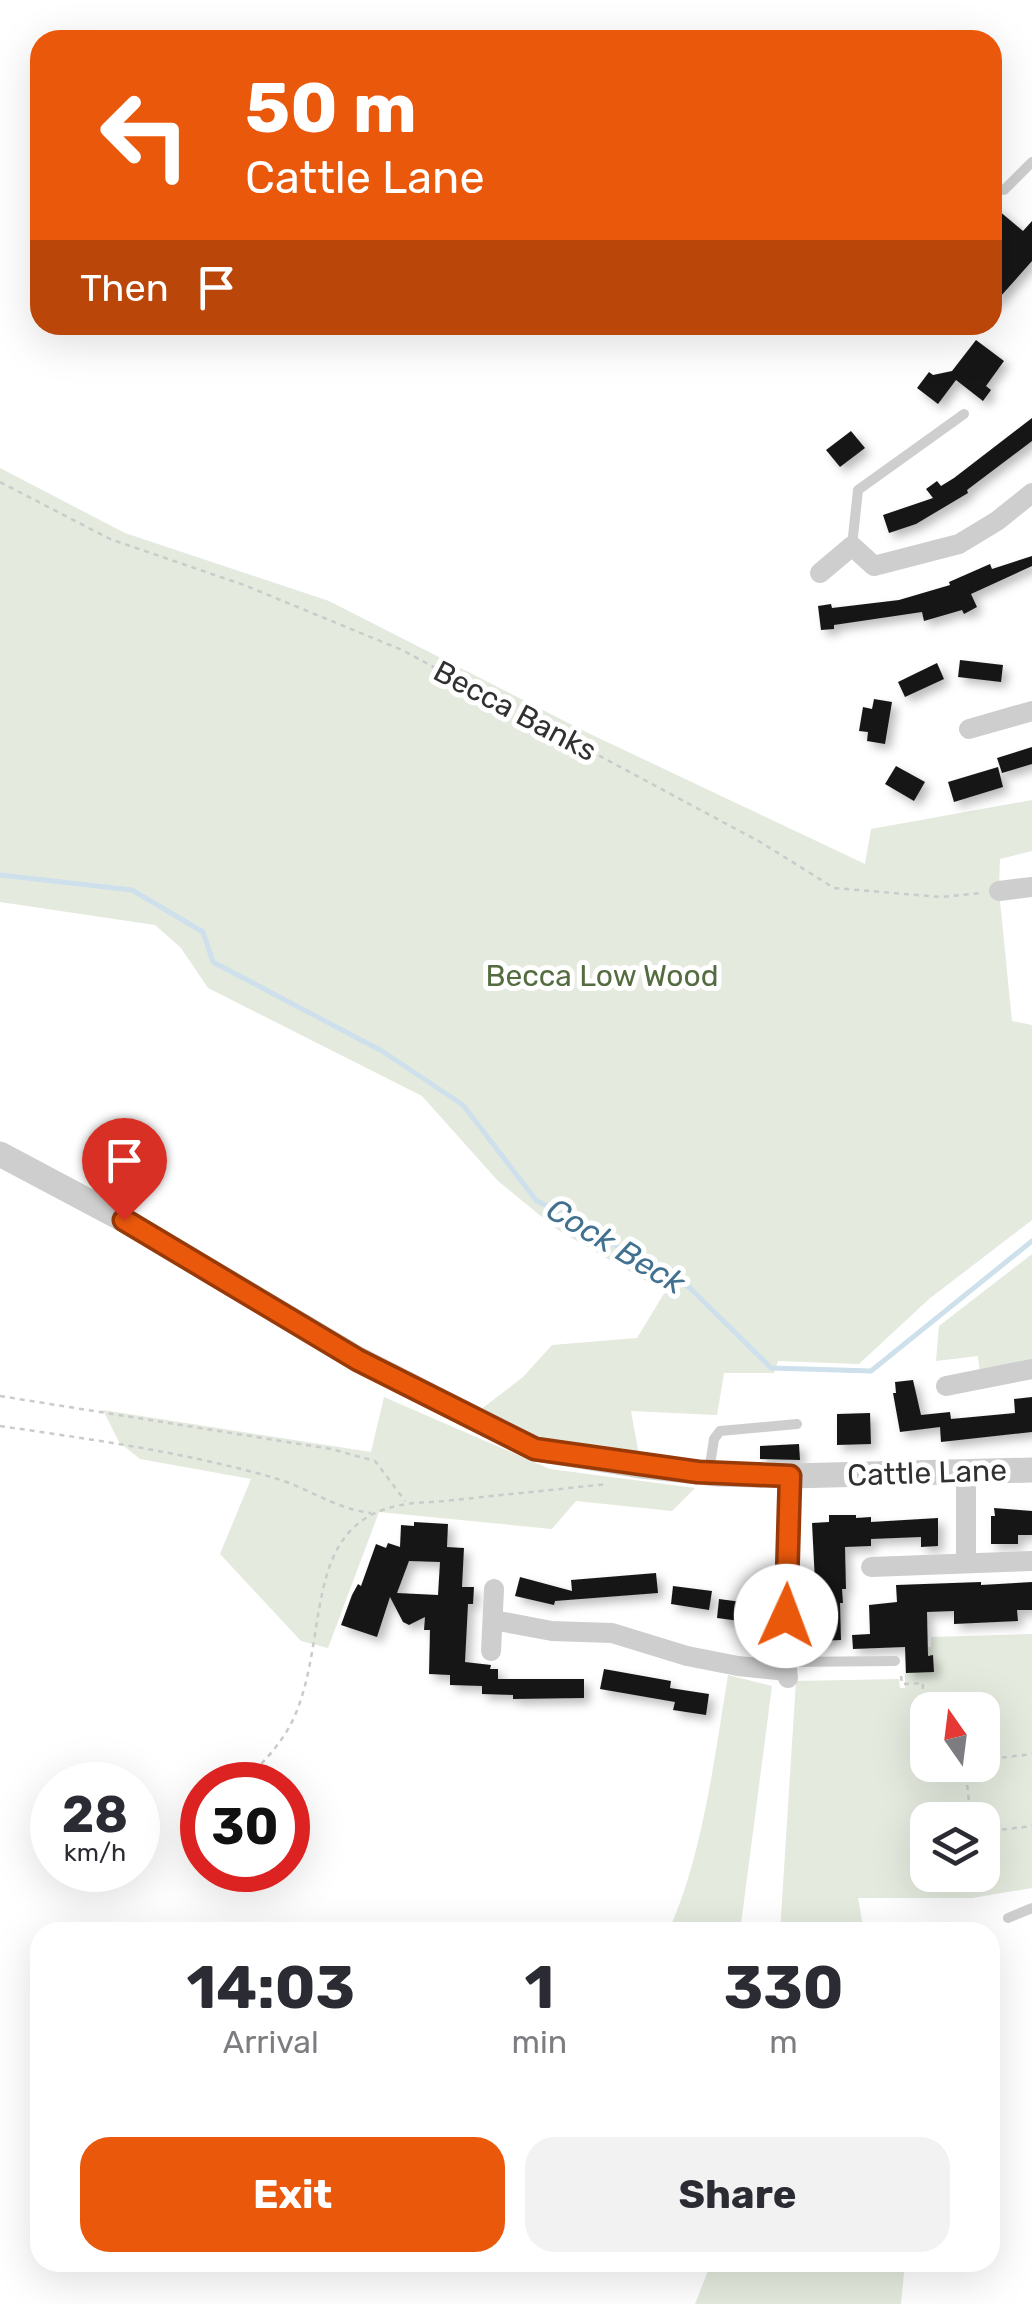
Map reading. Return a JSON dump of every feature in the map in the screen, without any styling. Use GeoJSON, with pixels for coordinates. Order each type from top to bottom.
{"type":"FeatureCollection","features":[{"type":"Feature","properties":{"kind":"street"},"geometry":{"type":"LineString","coordinates":[[820,573],[852,546],[874,566],[959,544],[1032,493]]}},
{"type":"Feature","properties":{"kind":"street"},"geometry":{"type":"LineString","coordinates":[[968,729],[1032,711]]}},
{"type":"Feature","properties":{"kind":"street"},"geometry":{"type":"LineString","coordinates":[[998,891],[1032,887]]}},
{"type":"Feature","properties":{"kind":"street","name":"Cattle Lane"},"geometry":{"type":"LineString","coordinates":[[0,1154],[124,1220],[358,1360],[535,1449],[709,1473],[790,1476],[1032,1470]]}},
{"type":"Feature","properties":{"kind":"street"},"geometry":{"type":"LineString","coordinates":[[946,1386],[1032,1368]]}},
{"type":"Feature","properties":{"kind":"street"},"geometry":{"type":"LineString","coordinates":[[966,1473],[966,1561]]}},
{"type":"Feature","properties":{"kind":"street"},"geometry":{"type":"LineString","coordinates":[[493,1620],[552,1631],[612,1633],[687,1656],[787,1670],[790,1476]]}},
{"type":"Feature","properties":{"kind":"street"},"geometry":{"type":"LineString","coordinates":[[870,1567],[1032,1561]]}},
{"type":"Feature","properties":{"kind":"street"},"geometry":{"type":"LineString","coordinates":[[492,1651],[494,1589]]}},
{"type":"Feature","properties":{"kind":"lane"},"geometry":{"type":"LineString","coordinates":[[1004,190],[1032,162]]}},
{"type":"Feature","properties":{"kind":"lane"},"geometry":{"type":"LineString","coordinates":[[852,546],[858,490],[964,414]]}},
{"type":"Feature","properties":{"kind":"lane"},"geometry":{"type":"LineString","coordinates":[[709,1473],[714,1439],[720,1430],[798,1424]]}},
{"type":"Feature","properties":{"kind":"lane"},"geometry":{"type":"LineString","coordinates":[[787,1670],[895,1661]]}},
{"type":"Feature","properties":{"kind":"lane"},"geometry":{"type":"LineString","coordinates":[[1008,1918],[1032,1908]]}},
{"type":"Feature","properties":{"kind":"path","name":"Becca Banks"},"geometry":{"type":"LineString","coordinates":[[0,482],[110,539],[244,585],[402,650],[762,843],[834,888],[941,897],[998,891]]}},
{"type":"Feature","properties":{"kind":"path"},"geometry":{"type":"LineString","coordinates":[[0,1396],[332,1449],[376,1461],[406,1502]]}},
{"type":"Feature","properties":{"kind":"path"},"geometry":{"type":"LineString","coordinates":[[0,1426],[91,1439],[271,1477],[351,1511],[372,1514]]}},
{"type":"Feature","properties":{"kind":"path"},"geometry":{"type":"LineString","coordinates":[[261,1762],[285,1736],[298,1708],[327,1578],[338,1545],[349,1530],[372,1514],[406,1502],[608,1484]]}},
{"type":"Feature","properties":{"kind":"path"},"geometry":{"type":"LineString","coordinates":[[895,1661],[902,1684],[922,1683],[922,1692]]}},
{"type":"Feature","properties":{"kind":"path"},"geometry":{"type":"LineString","coordinates":[[1000,1758],[1032,1754]]}},
{"type":"Feature","properties":{"kind":"path"},"geometry":{"type":"LineString","coordinates":[[1000,1830],[1032,1826]]}},
{"type":"Feature","properties":{"kind":"green space","name":"Becca Low Wood"},"geometry":{"type":"Polygon","coordinates":[[[0,468],[125,533],[329,601],[586,732],[865,864],[871,829],[1032,800],[1032,851],[1000,859],[999,891],[1012,1021],[1032,1025],[1032,1220],[929,1299],[859,1364],[778,1361],[774,1373],[724,1373],[717,1415],[631,1411],[641,1466],[535,1449],[471,1417],[523,1377],[552,1345],[637,1338],[665,1292],[558,1230],[498,1181],[422,1096],[208,988],[181,948],[155,925],[0,902],[0,468]]]}},
{"type":"Feature","properties":{"kind":"green space"},"geometry":{"type":"Polygon","coordinates":[[[1032,1254],[1032,1363],[980,1375],[978,1356],[936,1361],[939,1326],[1032,1254]]]}},
{"type":"Feature","properties":{"kind":"green space"},"geometry":{"type":"Polygon","coordinates":[[[384,1397],[550,1469],[695,1488],[672,1511],[576,1501],[552,1529],[379,1512],[328,1648],[301,1641],[220,1554],[251,1479],[140,1459],[119,1442],[103,1410],[371,1452],[384,1397]]]}},
{"type":"Feature","properties":{"kind":"green space"},"geometry":{"type":"Polygon","coordinates":[[[1032,1634],[1032,1888],[972,1898],[858,1898],[862,1922],[781,1922],[796,1681],[899,1679],[900,1688],[905,1688],[905,1647],[931,1647],[931,1637],[1032,1634]]]}},
{"type":"Feature","properties":{"kind":"green space"},"geometry":{"type":"Polygon","coordinates":[[[728,1675],[772,1686],[741,1922],[672,1922],[690,1872],[728,1675]]]}},
{"type":"Feature","properties":{"kind":"green space"},"geometry":{"type":"Polygon","coordinates":[[[707,2272],[904,2272],[901,2304],[695,2304],[707,2272]]]}},
{"type":"Feature","properties":{"kind":"building"},"geometry":{"type":"Polygon","coordinates":[[[1002,213],[1023,231],[1032,221],[1032,261],[1002,295],[1002,213]]]}},
{"type":"Feature","properties":{"kind":"building"},"geometry":{"type":"Polygon","coordinates":[[[976,340],[1004,361],[986,386],[991,390],[983,401],[956,380],[938,404],[917,388],[929,372],[933,375],[952,371],[976,340]]]}},
{"type":"Feature","properties":{"kind":"building"},"geometry":{"type":"Polygon","coordinates":[[[1032,418],[1032,441],[968,493],[916,524],[889,533],[883,515],[933,498],[926,489],[937,481],[941,486],[954,478],[1032,418]]]}},
{"type":"Feature","properties":{"kind":"building"},"geometry":{"type":"Polygon","coordinates":[[[851,431],[865,448],[840,467],[826,450],[851,431]]]}},
{"type":"Feature","properties":{"kind":"building"},"geometry":{"type":"Polygon","coordinates":[[[1032,556],[1032,566],[971,594],[977,607],[964,614],[962,610],[924,621],[922,612],[821,630],[818,606],[831,604],[832,608],[899,600],[950,585],[949,582],[990,564],[992,569],[1032,556]]]}},
{"type":"Feature","properties":{"kind":"building"},"geometry":{"type":"Polygon","coordinates":[[[960,660],[1003,665],[1001,682],[958,677],[960,660]]]}},
{"type":"Feature","properties":{"kind":"building"},"geometry":{"type":"Polygon","coordinates":[[[937,663],[944,679],[905,697],[898,682],[937,663]]]}},
{"type":"Feature","properties":{"kind":"building"},"geometry":{"type":"Polygon","coordinates":[[[874,699],[892,702],[885,744],[867,741],[868,732],[859,731],[863,707],[872,709],[874,699]]]}},
{"type":"Feature","properties":{"kind":"building"},"geometry":{"type":"Polygon","coordinates":[[[1032,747],[1032,764],[1002,773],[997,758],[1032,747]]]}},
{"type":"Feature","properties":{"kind":"building"},"geometry":{"type":"Polygon","coordinates":[[[896,766],[925,782],[914,801],[885,784],[896,766]]]}},
{"type":"Feature","properties":{"kind":"building"},"geometry":{"type":"Polygon","coordinates":[[[998,767],[1003,787],[954,802],[948,782],[998,767]]]}},
{"type":"Feature","properties":{"kind":"building"},"geometry":{"type":"Polygon","coordinates":[[[913,1380],[921,1415],[950,1412],[951,1419],[1015,1413],[1014,1399],[1032,1397],[1032,1432],[941,1442],[940,1427],[900,1432],[893,1393],[895,1382],[913,1380]]]}},
{"type":"Feature","properties":{"kind":"building"},"geometry":{"type":"Polygon","coordinates":[[[870,1413],[871,1444],[837,1445],[837,1414],[870,1413]]]}},
{"type":"Feature","properties":{"kind":"building"},"geometry":{"type":"Polygon","coordinates":[[[799,1444],[800,1460],[760,1459],[760,1446],[799,1444]]]}},
{"type":"Feature","properties":{"kind":"building"},"geometry":{"type":"Polygon","coordinates":[[[994,1508],[1032,1511],[1032,1535],[1018,1535],[1018,1544],[991,1544],[994,1508]]]}},
{"type":"Feature","properties":{"kind":"building"},"geometry":{"type":"Polygon","coordinates":[[[829,1515],[871,1517],[871,1522],[938,1518],[938,1546],[921,1547],[921,1537],[871,1539],[871,1546],[845,1547],[841,1640],[818,1641],[812,1523],[829,1522],[829,1515]]]}},
{"type":"Feature","properties":{"kind":"building"},"geometry":{"type":"Polygon","coordinates":[[[414,1522],[448,1524],[447,1547],[464,1548],[462,1587],[474,1587],[473,1604],[468,1604],[465,1662],[491,1665],[490,1669],[498,1669],[498,1679],[584,1679],[584,1698],[513,1699],[513,1695],[482,1694],[482,1686],[450,1685],[450,1675],[429,1674],[430,1630],[424,1630],[425,1617],[409,1625],[403,1622],[390,1597],[377,1637],[341,1625],[376,1544],[400,1547],[401,1525],[414,1526],[414,1522]],[[409,1561],[397,1593],[438,1595],[440,1562],[409,1561]]]}},
{"type":"Feature","properties":{"kind":"building"},"geometry":{"type":"Polygon","coordinates":[[[656,1573],[658,1593],[555,1601],[554,1605],[515,1596],[520,1577],[572,1591],[571,1580],[656,1573]]]}},
{"type":"Feature","properties":{"kind":"building"},"geometry":{"type":"Polygon","coordinates":[[[1032,1582],[1032,1610],[1017,1610],[1018,1621],[954,1624],[954,1611],[927,1612],[928,1656],[933,1655],[934,1672],[906,1673],[905,1647],[853,1649],[852,1635],[870,1634],[869,1605],[897,1602],[896,1585],[1032,1582]]]}},
{"type":"Feature","properties":{"kind":"building"},"geometry":{"type":"Polygon","coordinates":[[[673,1586],[712,1591],[709,1610],[671,1604],[673,1586]]]}},
{"type":"Feature","properties":{"kind":"building"},"geometry":{"type":"Polygon","coordinates":[[[719,1599],[757,1604],[755,1623],[717,1618],[719,1599]]]}},
{"type":"Feature","properties":{"kind":"building"},"geometry":{"type":"Polygon","coordinates":[[[604,1669],[671,1681],[670,1688],[709,1694],[706,1715],[673,1710],[675,1702],[600,1689],[604,1669]]]}},
{"type":"Feature","properties":{"kind":"waterway","name":"Cock Beck"},"geometry":{"type":"LineString","coordinates":[[0,875],[132,890],[203,932],[213,962],[382,1051],[463,1105],[536,1200],[690,1288],[771,1368],[871,1371],[1032,1241]]}},
{"type":"Feature","properties":{"kind":"route"},"geometry":{"type":"LineString","coordinates":[[124,1220],[358,1360],[535,1449],[641,1466],[790,1476],[786,1616]]}}]}
